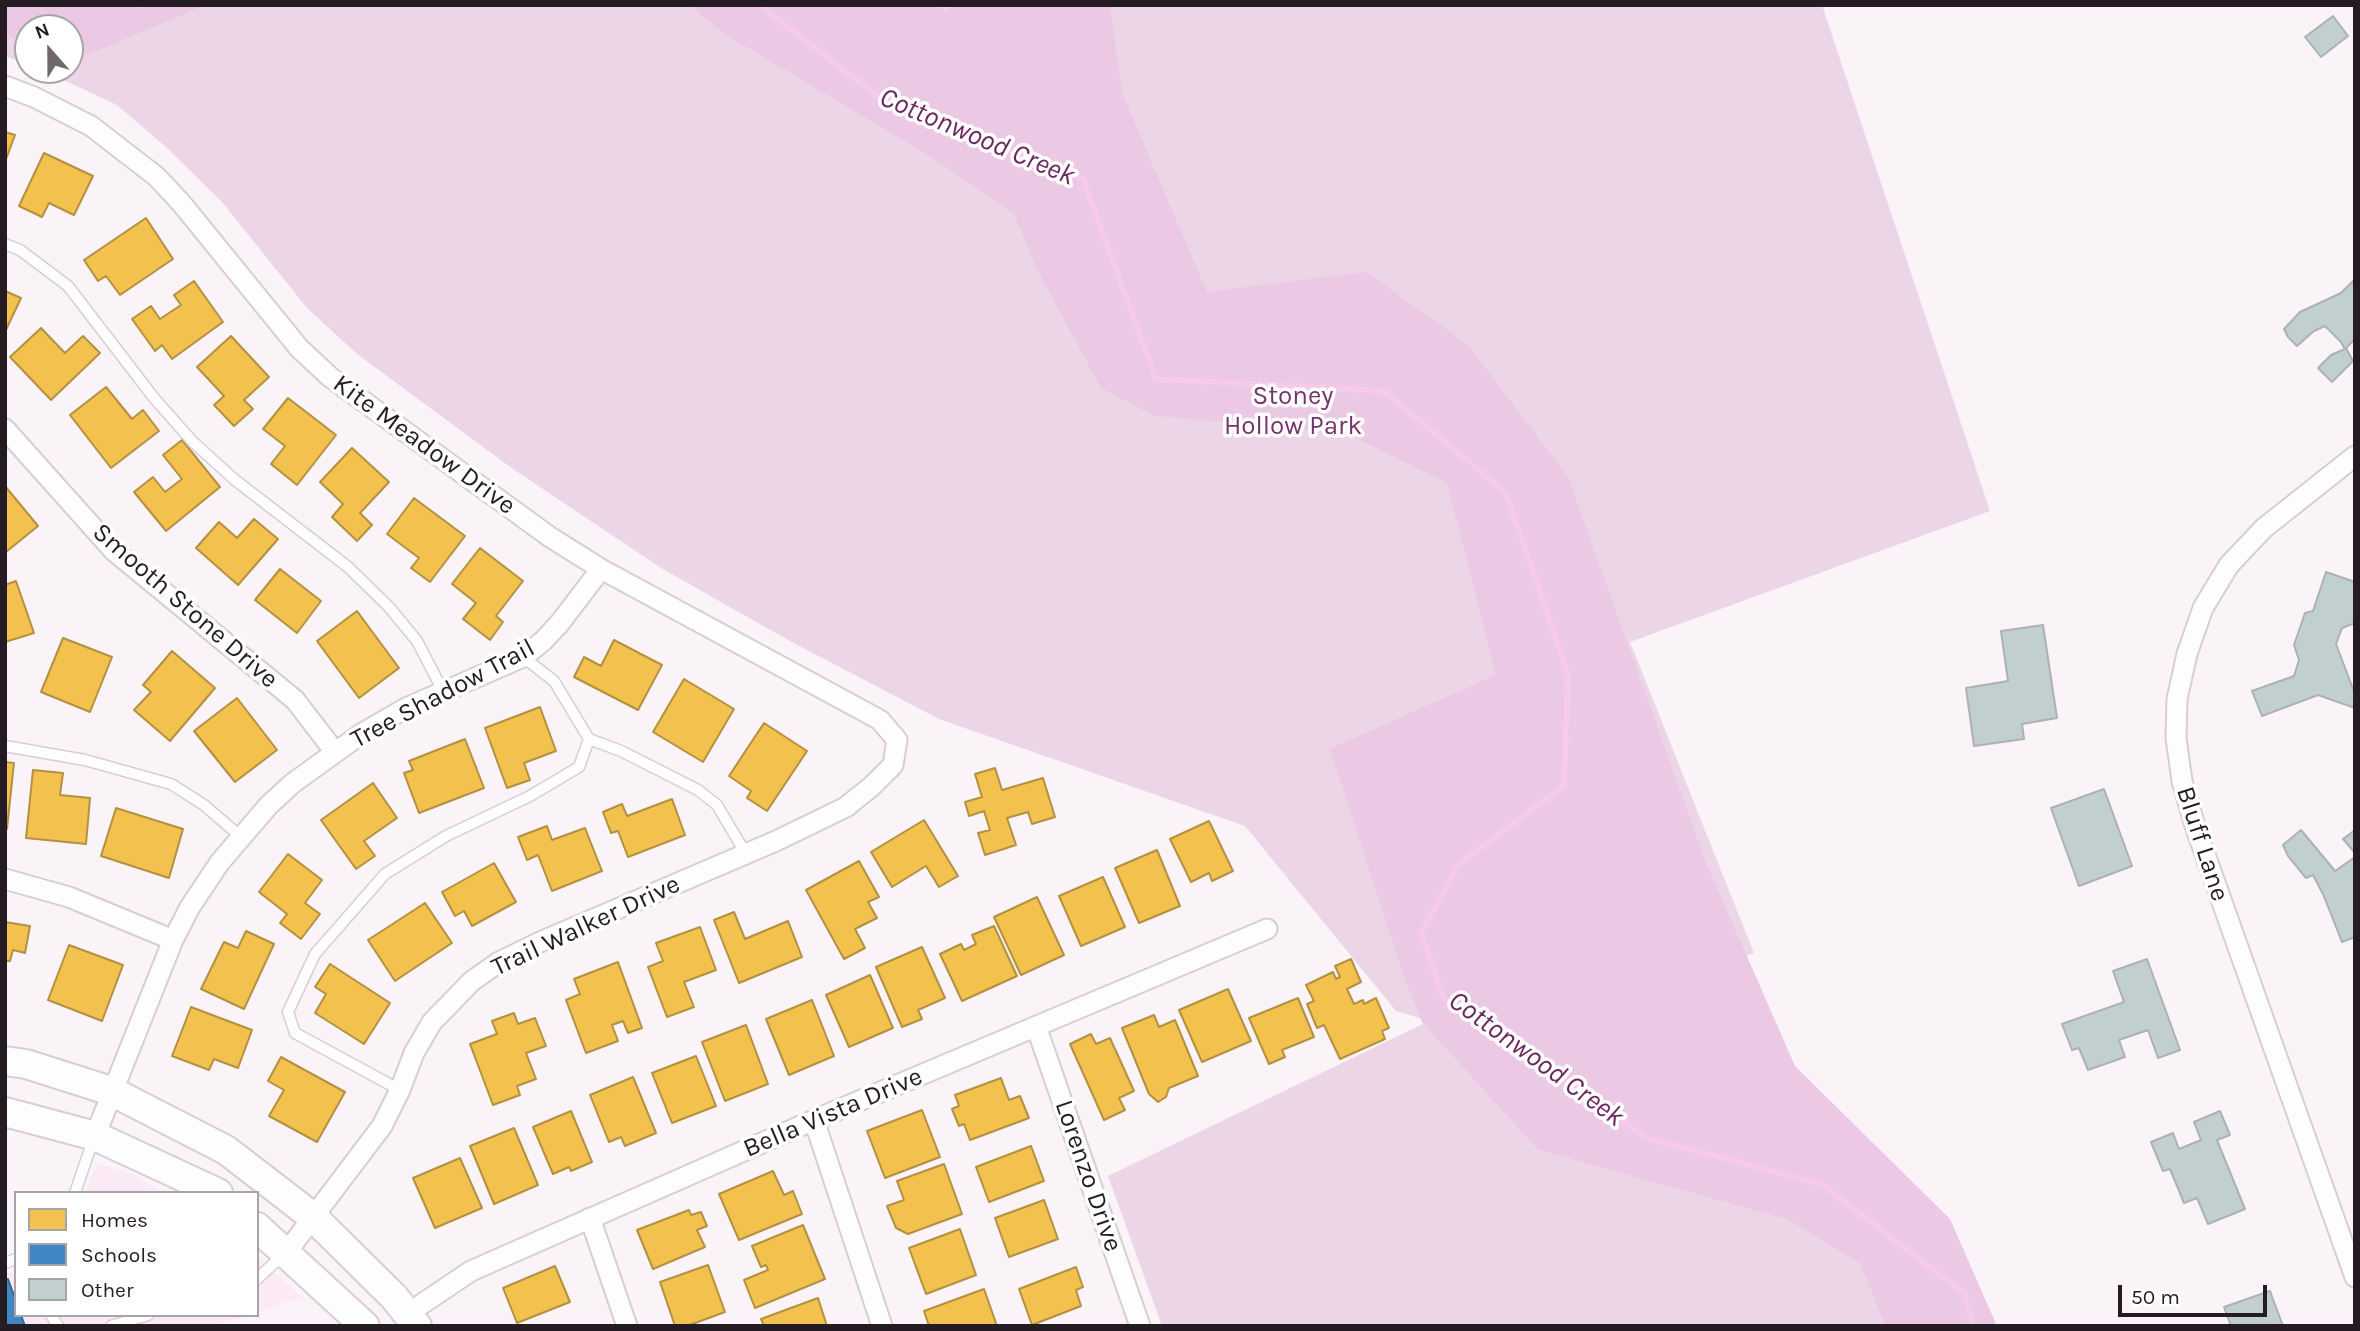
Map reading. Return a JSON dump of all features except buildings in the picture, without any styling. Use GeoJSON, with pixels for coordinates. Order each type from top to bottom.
{"type":"FeatureCollection","features":[{"type":"Feature","properties":{"kind":"main road"},"geometry":{"type":"LineString","coordinates":[[5,1061],[26,1064],[111,1091],[226,1150],[313,1217],[394,1297],[412,1320]]}},
{"type":"Feature","properties":{"kind":"main road"},"geometry":{"type":"LineString","coordinates":[[5,1112],[94,1136],[216,1191]]}},
{"type":"Feature","properties":{"kind":"main road"},"geometry":{"type":"LineString","coordinates":[[259,1229],[365,1326]]}},
{"type":"Feature","properties":{"kind":"street","name":"Kite Meadow Drive"},"geometry":{"type":"LineString","coordinates":[[5,86],[63,110],[91,126],[156,177],[182,204],[299,348],[330,377],[550,537],[601,569],[880,720],[897,740]]}},
{"type":"Feature","properties":{"kind":"street","name":"Smooth Stone Drive"},"geometry":{"type":"LineString","coordinates":[[5,429],[114,551],[295,700],[335,752]]}},
{"type":"Feature","properties":{"kind":"street","name":"Bluff Lane"},"geometry":{"type":"LineString","coordinates":[[2355,456],[2264,528],[2229,565],[2203,608],[2187,654],[2178,699],[2176,738],[2182,780],[2195,826],[2355,1278]]}},
{"type":"Feature","properties":{"kind":"street","name":"Tree Shadow Trail"},"geometry":{"type":"LineString","coordinates":[[94,1136],[173,940],[190,907],[220,862],[241,837],[285,790],[361,734],[406,708],[523,657],[559,624],[601,569]]}},
{"type":"Feature","properties":{"kind":"street","name":"Trail Walker Drive"},"geometry":{"type":"LineString","coordinates":[[285,1252],[382,1126],[414,1053],[432,1022],[472,981],[499,962],[746,854],[846,807],[893,765],[897,740]]}},
{"type":"Feature","properties":{"kind":"street"},"geometry":{"type":"LineString","coordinates":[[5,879],[100,908],[173,940]]}},
{"type":"Feature","properties":{"kind":"street","name":"Bella Vista Drive"},"geometry":{"type":"LineString","coordinates":[[412,1320],[471,1271],[814,1120],[1267,929]]}},
{"type":"Feature","properties":{"kind":"street","name":"Lorenzo Drive"},"geometry":{"type":"LineString","coordinates":[[1036,1026],[1140,1326]]}},
{"type":"Feature","properties":{"kind":"street"},"geometry":{"type":"LineString","coordinates":[[814,1120],[882,1326]]}},
{"type":"Feature","properties":{"kind":"street"},"geometry":{"type":"LineString","coordinates":[[590,1219],[627,1326]]}},
{"type":"Feature","properties":{"kind":"lane"},"geometry":{"type":"LineString","coordinates":[[5,244],[20,250],[68,286],[154,398],[193,442],[235,480],[348,567],[389,607],[417,640],[444,692]]}},
{"type":"Feature","properties":{"kind":"lane"},"geometry":{"type":"LineString","coordinates":[[523,657],[554,681],[589,739],[621,751],[698,790],[718,805],[746,854]]}},
{"type":"Feature","properties":{"kind":"lane"},"geometry":{"type":"LineString","coordinates":[[400,1090],[295,1033],[288,1012],[316,954],[384,874],[446,836],[530,796],[579,767],[589,739]]}},
{"type":"Feature","properties":{"kind":"lane"},"geometry":{"type":"LineString","coordinates":[[5,746],[85,760],[171,784],[204,805],[241,837]]}},
{"type":"Feature","properties":{"kind":"lane"},"geometry":{"type":"LineString","coordinates":[[76,1191],[94,1136]]}},
{"type":"Feature","properties":{"kind":"lane"},"geometry":{"type":"LineString","coordinates":[[259,1277],[285,1252]]}},
{"type":"Feature","properties":{"kind":"lane"},"geometry":{"type":"LineString","coordinates":[[111,1326],[141,1317]]}},
{"type":"Feature","properties":{"kind":"shaded area"},"geometry":{"type":"Polygon","coordinates":[[[97,1163],[135,1175],[160,1191],[86,1191],[97,1163]]]}},
{"type":"Feature","properties":{"kind":"shaded area"},"geometry":{"type":"Polygon","coordinates":[[[259,1259],[302,1297],[259,1311],[259,1259]]]}},
{"type":"Feature","properties":{"kind":"shaded area"},"geometry":{"type":"Polygon","coordinates":[[[14,1269],[14,1317],[242,1317],[217,1326],[5,1326],[5,1275],[14,1269]]]}},
{"type":"Feature","properties":{"kind":"green space","name":"Stoney Hollow Park"},"geometry":{"type":"Polygon","coordinates":[[[5,5],[1822,5],[1990,511],[1630,642],[1754,953],[1510,1045],[1396,1011],[1245,826],[939,719],[788,640],[661,568],[513,469],[357,354],[307,308],[222,202],[166,147],[117,105],[72,84],[84,84],[84,14],[14,14],[14,59],[5,56],[5,5]]]}},
{"type":"Feature","properties":{"kind":"green space"},"geometry":{"type":"Polygon","coordinates":[[[5,5],[205,5],[87,55],[84,54],[84,14],[14,14],[14,38],[5,34],[5,5]]]}},
{"type":"Feature","properties":{"kind":"green space"},"geometry":{"type":"Polygon","coordinates":[[[689,5],[935,5],[947,11],[951,5],[1110,5],[1122,93],[1207,292],[1366,272],[1468,345],[1568,477],[1706,863],[1795,1066],[1950,1219],[1997,1326],[1885,1326],[1860,1264],[1788,1220],[1538,1150],[1423,1024],[1404,977],[1330,749],[1496,675],[1447,483],[1344,432],[1155,416],[1101,388],[1038,271],[1014,214],[933,158],[725,34],[689,5]]]}},
{"type":"Feature","properties":{"kind":"green space"},"geometry":{"type":"Polygon","coordinates":[[[1423,1024],[1538,1150],[1788,1220],[1860,1264],[1885,1326],[1162,1326],[1108,1176],[1423,1024]]]}},
{"type":"Feature","properties":{"kind":"waterway","name":"Cottonwood Creek"},"geometry":{"type":"LineString","coordinates":[[139,5],[145,5]]}},
{"type":"Feature","properties":{"kind":"waterway","name":"Cottonwood Creek"},"geometry":{"type":"LineString","coordinates":[[759,5],[888,104],[1083,179],[1156,379],[1384,391],[1506,493],[1568,674],[1564,786],[1459,864],[1421,933],[1444,999],[1647,1138],[1821,1184],[1964,1293],[1973,1326]]}}]}
